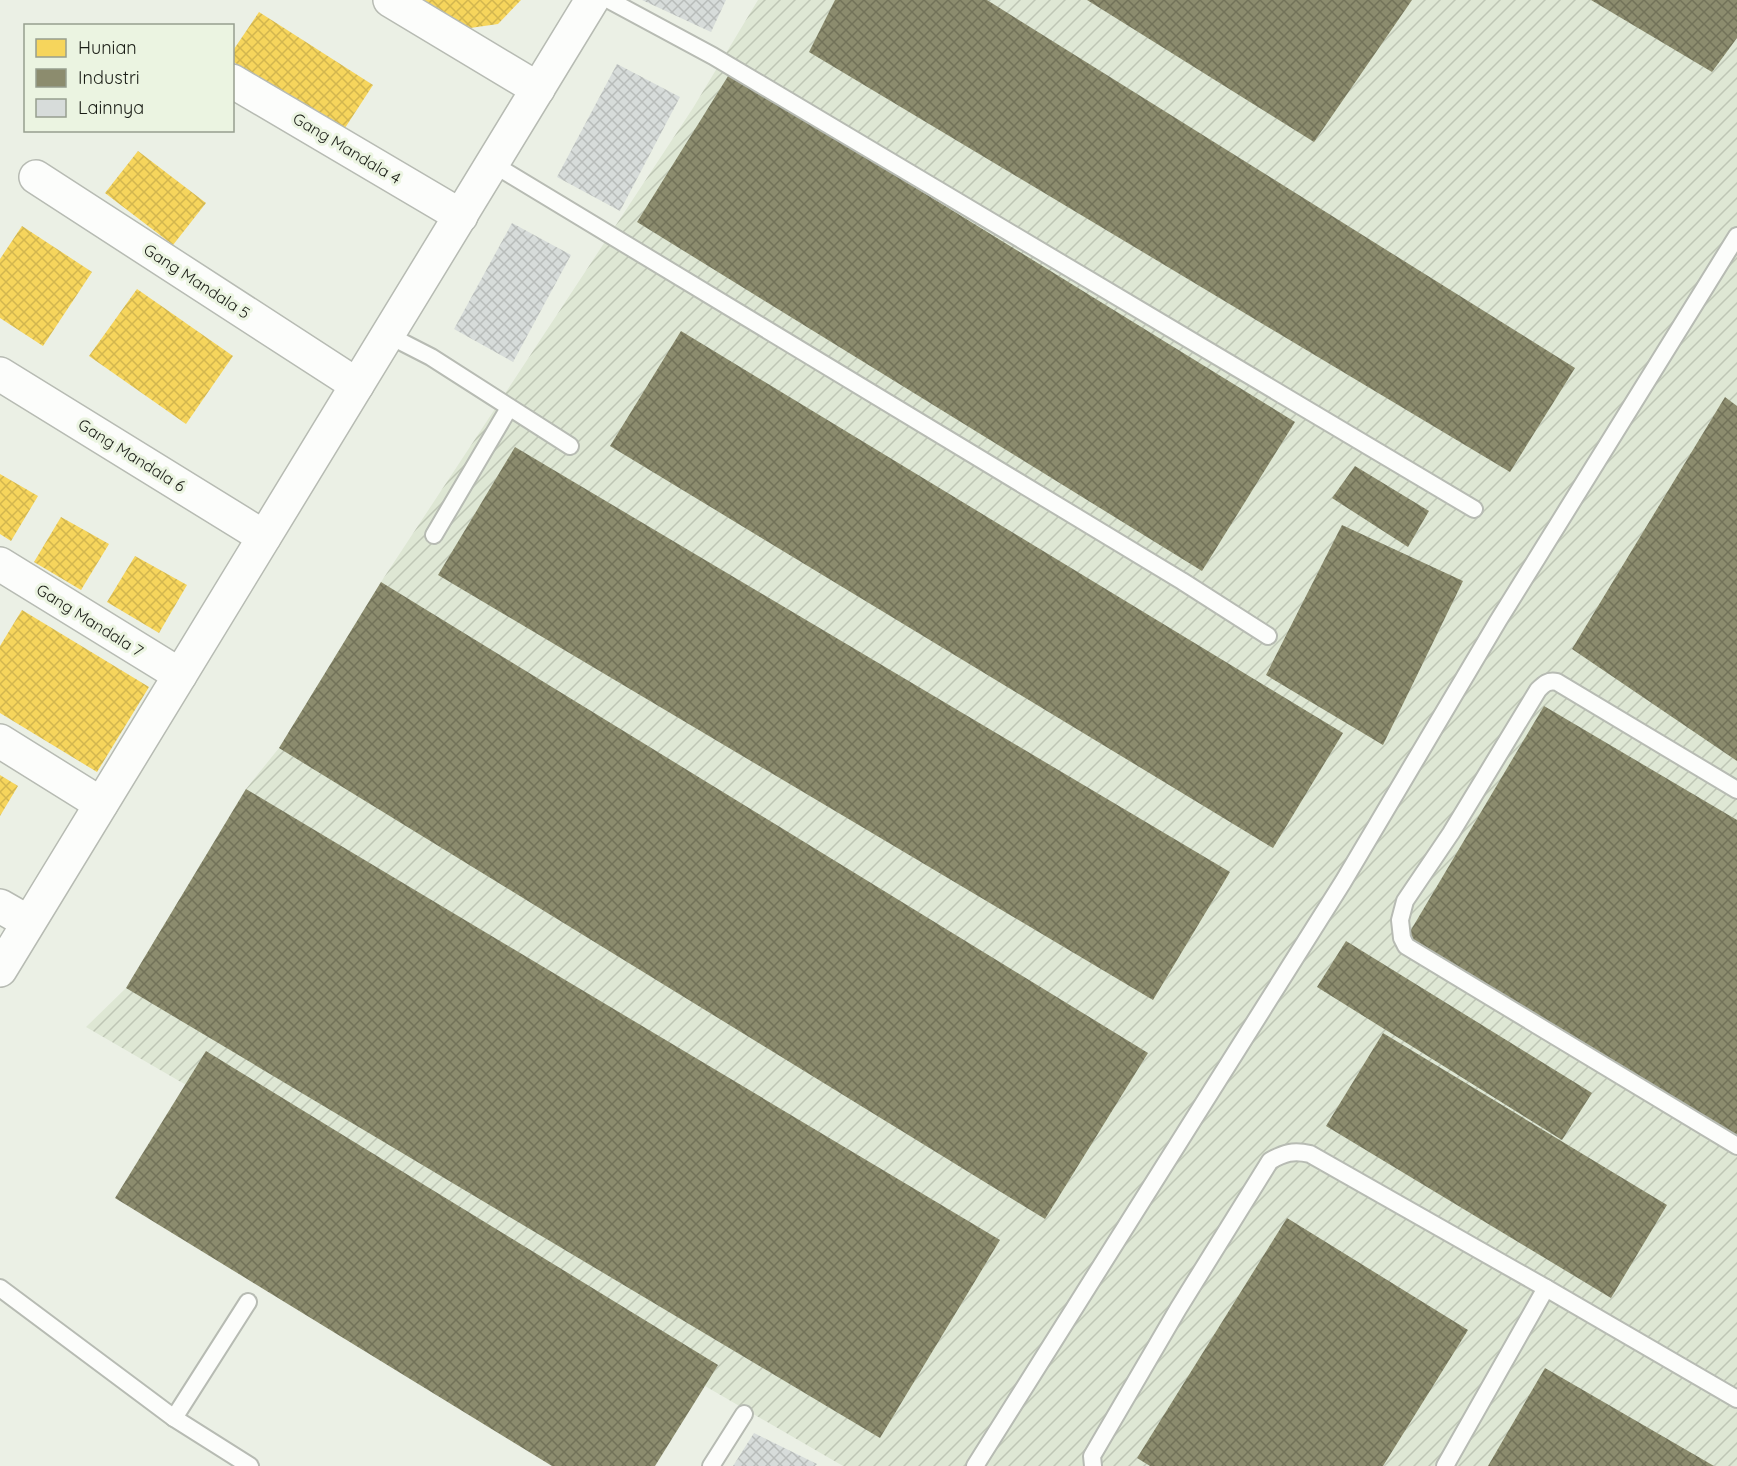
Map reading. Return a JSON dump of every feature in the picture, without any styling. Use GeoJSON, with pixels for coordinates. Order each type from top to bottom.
{"type":"FeatureCollection","features":[{"type":"Feature","properties":{"kind":"street"},"geometry":{"type":"LineString","coordinates":[[390,0],[538,89]]}},
{"type":"Feature","properties":{"kind":"street"},"geometry":{"type":"LineString","coordinates":[[0,970],[592,0]]}},
{"type":"Feature","properties":{"kind":"street","name":"Gang Mandala 4"},"geometry":{"type":"LineString","coordinates":[[234,82],[461,216]]}},
{"type":"Feature","properties":{"kind":"street","name":"Gang Mandala 5"},"geometry":{"type":"LineString","coordinates":[[36,177],[357,385]]}},
{"type":"Feature","properties":{"kind":"street","name":"Gang Mandala 6"},"geometry":{"type":"LineString","coordinates":[[0,374],[264,537]]}},
{"type":"Feature","properties":{"kind":"street","name":"Gang Mandala 7"},"geometry":{"type":"LineString","coordinates":[[0,564],[180,675]]}},
{"type":"Feature","properties":{"kind":"street"},"geometry":{"type":"LineString","coordinates":[[0,741],[101,804]]}},
{"type":"Feature","properties":{"kind":"street"},"geometry":{"type":"LineString","coordinates":[[0,906],[28,922]]}},
{"type":"Feature","properties":{"kind":"lane"},"geometry":{"type":"LineString","coordinates":[[609,0],[714,56],[1474,509]]}},
{"type":"Feature","properties":{"kind":"lane"},"geometry":{"type":"LineString","coordinates":[[493,164],[1151,562],[1268,636]]}},
{"type":"Feature","properties":{"kind":"lane"},"geometry":{"type":"LineString","coordinates":[[975,1466],[1342,882],[1498,621],[1737,236]]}},
{"type":"Feature","properties":{"kind":"lane"},"geometry":{"type":"LineString","coordinates":[[388,335],[431,357],[570,446]]}},
{"type":"Feature","properties":{"kind":"lane"},"geometry":{"type":"LineString","coordinates":[[434,535],[509,408]]}},
{"type":"Feature","properties":{"kind":"lane"},"geometry":{"type":"LineString","coordinates":[[1737,790],[1557,682],[1545,683],[1538,690],[1451,833],[1405,901],[1400,920],[1401,938],[1406,946],[1737,1146]]}},
{"type":"Feature","properties":{"kind":"lane"},"geometry":{"type":"LineString","coordinates":[[1094,1466],[1092,1456],[1184,1299],[1270,1161],[1285,1152],[1298,1151],[1310,1154],[1737,1400]]}},
{"type":"Feature","properties":{"kind":"lane"},"geometry":{"type":"LineString","coordinates":[[0,1287],[174,1419],[250,1466]]}},
{"type":"Feature","properties":{"kind":"lane"},"geometry":{"type":"LineString","coordinates":[[1445,1466],[1546,1288]]}},
{"type":"Feature","properties":{"kind":"lane"},"geometry":{"type":"LineString","coordinates":[[174,1419],[249,1302]]}},
{"type":"Feature","properties":{"kind":"lane"},"geometry":{"type":"LineString","coordinates":[[711,1466],[744,1414]]}},
{"type":"Feature","properties":{"kind":"shaded area"},"geometry":{"type":"Polygon","coordinates":[[[758,0],[1737,0],[1737,1466],[843,1466],[86,1027],[126,988],[246,789],[279,748],[381,582],[693,108],[758,0]]]}},
{"type":"Feature","properties":{"kind":"building: Hunian"},"geometry":{"type":"Polygon","coordinates":[[[423,0],[521,0],[498,24],[470,28],[423,0]]]}},
{"type":"Feature","properties":{"kind":"building: Hunian"},"geometry":{"type":"Polygon","coordinates":[[[259,12],[373,85],[343,131],[234,62],[234,49],[259,12]]]}},
{"type":"Feature","properties":{"kind":"building: Hunian"},"geometry":{"type":"Polygon","coordinates":[[[138,151],[206,203],[173,245],[105,193],[138,151]]]}},
{"type":"Feature","properties":{"kind":"building: Hunian"},"geometry":{"type":"Polygon","coordinates":[[[22,226],[92,272],[43,346],[0,318],[0,259],[22,226]]]}},
{"type":"Feature","properties":{"kind":"building: Hunian"},"geometry":{"type":"Polygon","coordinates":[[[137,289],[233,356],[186,424],[89,356],[137,289]]]}},
{"type":"Feature","properties":{"kind":"building: Hunian"},"geometry":{"type":"Polygon","coordinates":[[[0,474],[38,496],[11,541],[0,534],[0,474]]]}},
{"type":"Feature","properties":{"kind":"building: Hunian"},"geometry":{"type":"Polygon","coordinates":[[[61,517],[109,544],[81,590],[34,562],[61,517]]]}},
{"type":"Feature","properties":{"kind":"building: Hunian"},"geometry":{"type":"Polygon","coordinates":[[[135,556],[187,585],[159,633],[107,602],[135,556]]]}},
{"type":"Feature","properties":{"kind":"building: Hunian"},"geometry":{"type":"Polygon","coordinates":[[[22,610],[149,687],[97,772],[0,713],[0,646],[22,610]]]}},
{"type":"Feature","properties":{"kind":"building: Hunian"},"geometry":{"type":"Polygon","coordinates":[[[0,775],[18,786],[0,816],[0,775]]]}},
{"type":"Feature","properties":{"kind":"building: Industri"},"geometry":{"type":"Polygon","coordinates":[[[835,0],[987,0],[1575,368],[1510,472],[809,52],[835,0]]]}},
{"type":"Feature","properties":{"kind":"building: Industri"},"geometry":{"type":"Polygon","coordinates":[[[1087,0],[1412,0],[1314,142],[1087,0]]]}},
{"type":"Feature","properties":{"kind":"building: Industri"},"geometry":{"type":"Polygon","coordinates":[[[1591,0],[1737,0],[1737,38],[1712,72],[1591,0]]]}},
{"type":"Feature","properties":{"kind":"building: Industri"},"geometry":{"type":"Polygon","coordinates":[[[730,73],[1295,422],[1202,571],[637,222],[730,73]]]}},
{"type":"Feature","properties":{"kind":"building: Industri"},"geometry":{"type":"Polygon","coordinates":[[[681,331],[1343,733],[1273,848],[610,446],[681,331]]]}},
{"type":"Feature","properties":{"kind":"building: Industri"},"geometry":{"type":"Polygon","coordinates":[[[1725,397],[1737,406],[1737,761],[1572,649],[1725,397]]]}},
{"type":"Feature","properties":{"kind":"building: Industri"},"geometry":{"type":"Polygon","coordinates":[[[515,447],[1230,872],[1153,1000],[438,575],[515,447]]]}},
{"type":"Feature","properties":{"kind":"building: Industri"},"geometry":{"type":"Polygon","coordinates":[[[1355,466],[1429,511],[1408,547],[1332,498],[1355,466]]]}},
{"type":"Feature","properties":{"kind":"building: Industri"},"geometry":{"type":"Polygon","coordinates":[[[1342,525],[1463,581],[1383,745],[1266,675],[1342,525]]]}},
{"type":"Feature","properties":{"kind":"building: Industri"},"geometry":{"type":"Polygon","coordinates":[[[381,582],[1148,1053],[1045,1219],[279,748],[381,582]]]}},
{"type":"Feature","properties":{"kind":"building: Industri"},"geometry":{"type":"Polygon","coordinates":[[[1544,706],[1737,820],[1737,1136],[1405,940],[1544,706]]]}},
{"type":"Feature","properties":{"kind":"building: Industri"},"geometry":{"type":"Polygon","coordinates":[[[246,789],[1000,1240],[880,1438],[126,988],[246,789]]]}},
{"type":"Feature","properties":{"kind":"building: Industri"},"geometry":{"type":"Polygon","coordinates":[[[1346,941],[1592,1093],[1562,1140],[1317,987],[1346,941]]]}},
{"type":"Feature","properties":{"kind":"building: Industri"},"geometry":{"type":"Polygon","coordinates":[[[1383,1033],[1667,1205],[1611,1298],[1326,1126],[1383,1033]]]}},
{"type":"Feature","properties":{"kind":"building: Industri"},"geometry":{"type":"Polygon","coordinates":[[[206,1051],[718,1365],[655,1466],[552,1466],[115,1198],[206,1051]]]}},
{"type":"Feature","properties":{"kind":"building: Industri"},"geometry":{"type":"Polygon","coordinates":[[[1287,1218],[1468,1330],[1383,1466],[1150,1466],[1137,1458],[1287,1218]]]}},
{"type":"Feature","properties":{"kind":"building: Industri"},"geometry":{"type":"Polygon","coordinates":[[[1545,1368],[1714,1466],[1488,1466],[1545,1368]]]}},
{"type":"Feature","properties":{"kind":"building: Lainnya"},"geometry":{"type":"Polygon","coordinates":[[[642,0],[726,0],[711,32],[642,0]]]}},
{"type":"Feature","properties":{"kind":"building: Lainnya"},"geometry":{"type":"Polygon","coordinates":[[[617,64],[680,97],[620,211],[557,177],[617,64]]]}},
{"type":"Feature","properties":{"kind":"building: Lainnya"},"geometry":{"type":"Polygon","coordinates":[[[512,223],[571,255],[513,362],[454,329],[512,223]]]}},
{"type":"Feature","properties":{"kind":"building: Lainnya"},"geometry":{"type":"Polygon","coordinates":[[[754,1433],[817,1464],[815,1466],[733,1466],[754,1433]]]}}]}
